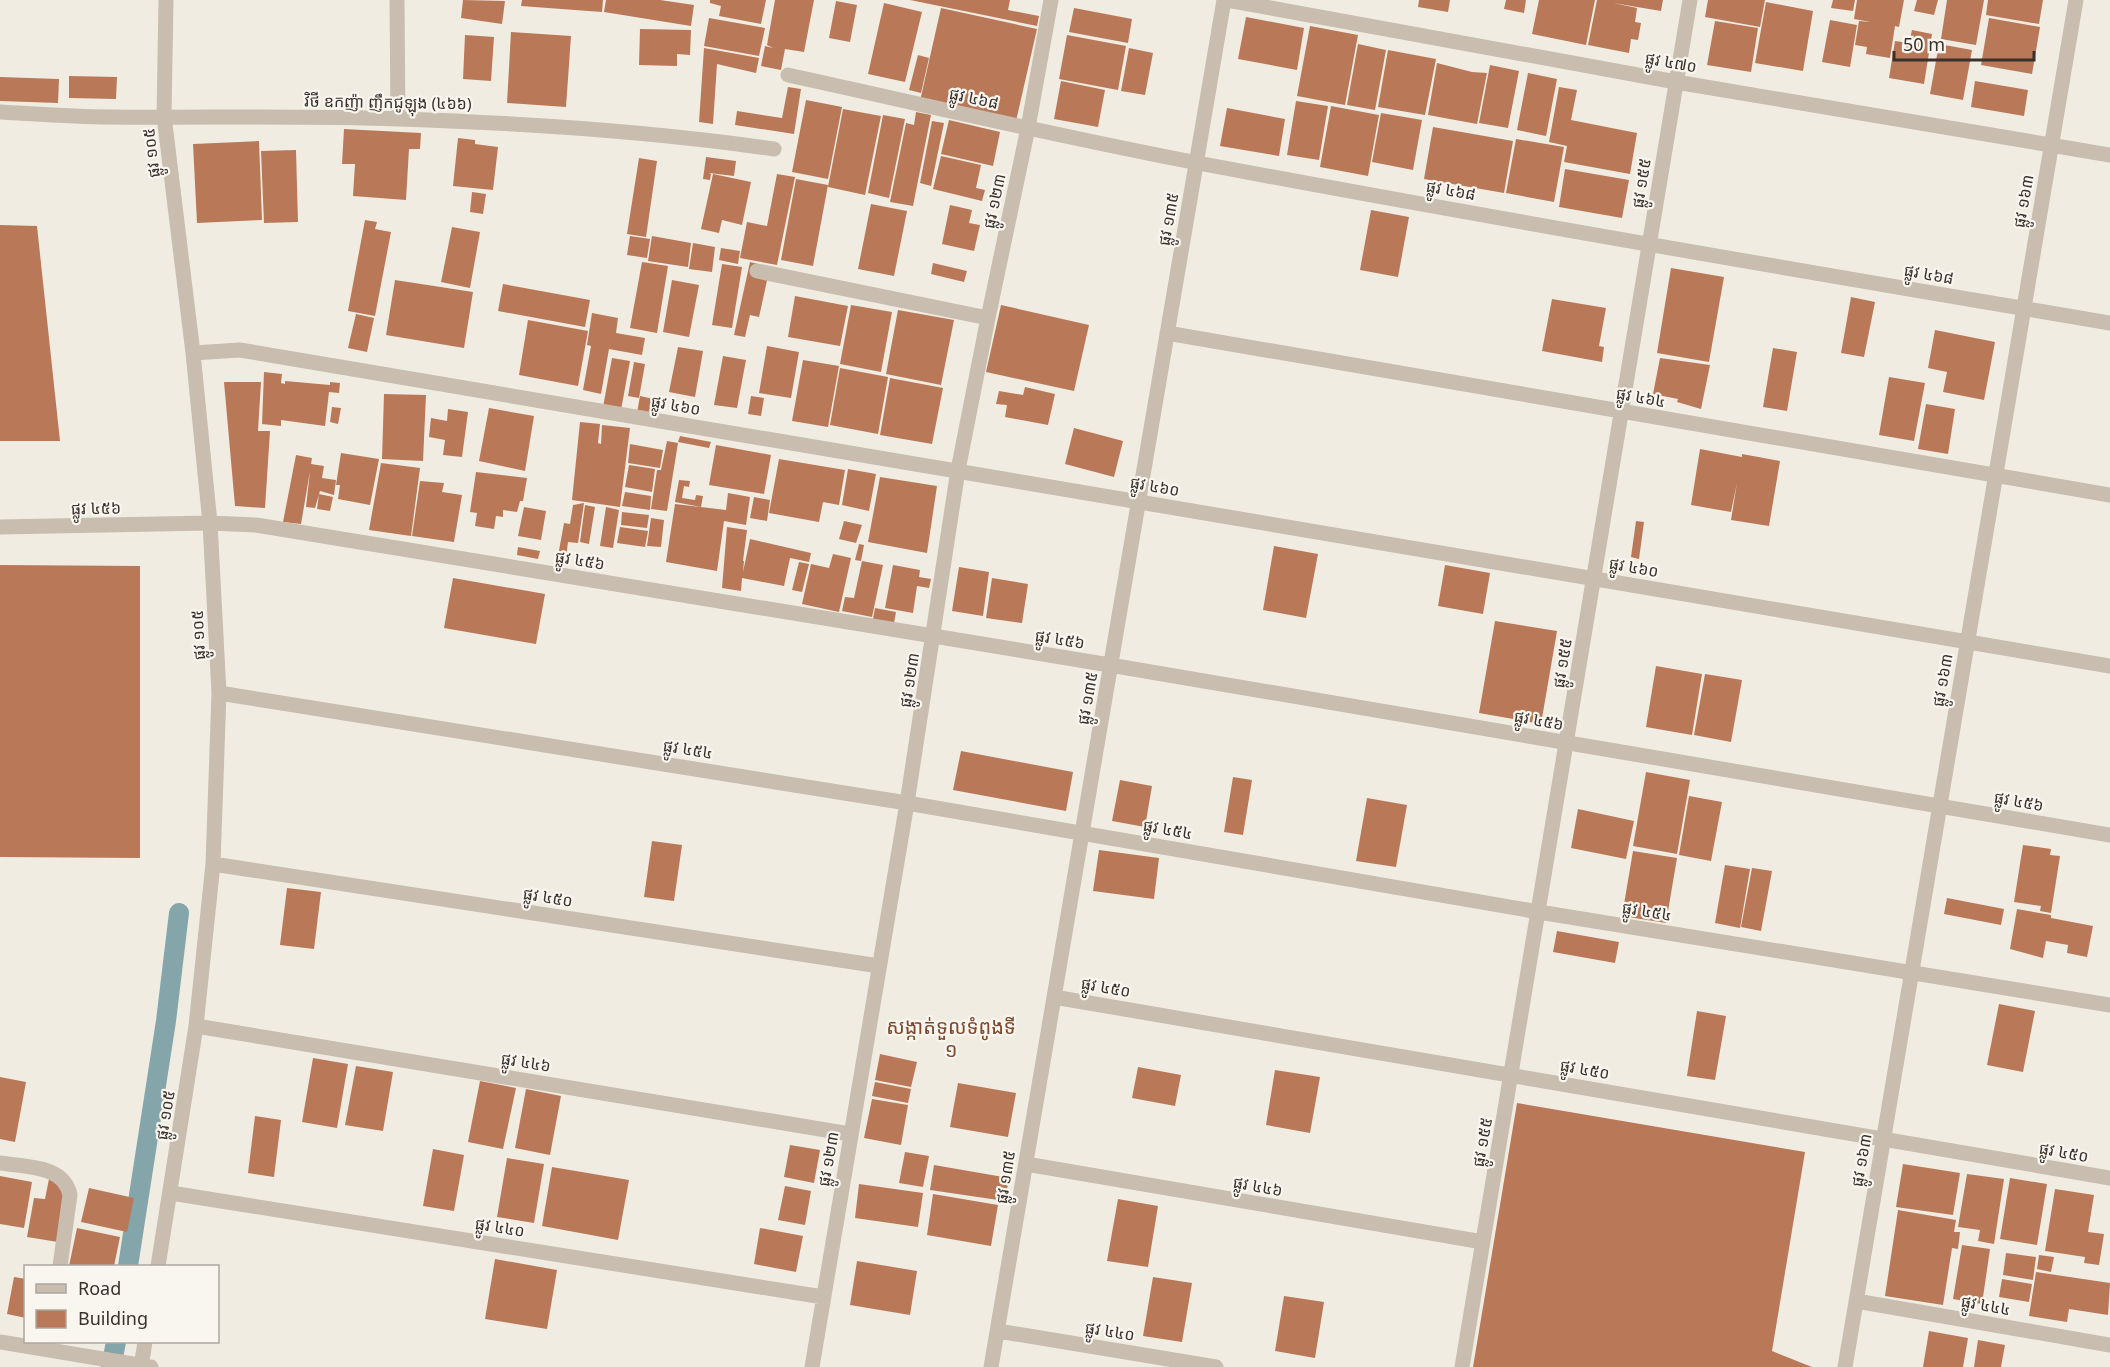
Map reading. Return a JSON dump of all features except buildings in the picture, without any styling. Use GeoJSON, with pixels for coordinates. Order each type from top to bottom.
{"type":"FeatureCollection","features":[{"type":"Feature","properties":{"kind":"street","name":"ផ្លូវ ១០៥"},"geometry":{"type":"LineString","coordinates":[[158,1265],[196,1026],[213,864],[219,693],[210,523],[193,353],[158,116],[166,0]]}},
{"type":"Feature","properties":{"kind":"street"},"geometry":{"type":"LineString","coordinates":[[397,0],[398,118]]}},
{"type":"Feature","properties":{"kind":"street","name":"ផ្លូវ ១២៣"},"geometry":{"type":"LineString","coordinates":[[812,1367],[907,803],[958,470],[987,318],[1028,128],[1051,0]]}},
{"type":"Feature","properties":{"kind":"street","name":"ផ្លូវ ៤៧០"},"geometry":{"type":"LineString","coordinates":[[1225,0],[1676,82],[2110,155]]}},
{"type":"Feature","properties":{"kind":"street","name":"ផ្លូវ ១៣៥"},"geometry":{"type":"LineString","coordinates":[[991,1367],[1225,0]]}},
{"type":"Feature","properties":{"kind":"street","name":"ផ្លូវ ១៥៥"},"geometry":{"type":"LineString","coordinates":[[1462,1367],[1690,0]]}},
{"type":"Feature","properties":{"kind":"street","name":"ផ្លូវ ១៦៣"},"geometry":{"type":"LineString","coordinates":[[1845,1367],[2076,0]]}},
{"type":"Feature","properties":{"kind":"street","name":"ផ្លូវ ៤៦៨"},"geometry":{"type":"LineString","coordinates":[[788,75],[1196,162],[1650,244],[2110,323]]}},
{"type":"Feature","properties":{"kind":"street","name":"វិថី ឧកញ៉ា ញឹកជូឡុង (៤៦៦)"},"geometry":{"type":"LineString","coordinates":[[0,112],[121,117],[398,118],[691,137],[774,149]]}},
{"type":"Feature","properties":{"kind":"street"},"geometry":{"type":"LineString","coordinates":[[757,271],[987,318]]}},
{"type":"Feature","properties":{"kind":"street","name":"ផ្លូវ ៤៦៤"},"geometry":{"type":"LineString","coordinates":[[1167,333],[2110,495]]}},
{"type":"Feature","properties":{"kind":"street","name":"ផ្លូវ ៤៦០"},"geometry":{"type":"LineString","coordinates":[[193,353],[240,350],[2110,666]]}},
{"type":"Feature","properties":{"kind":"street","name":"ផ្លូវ ៤៥៦"},"geometry":{"type":"LineString","coordinates":[[0,527],[210,523],[268,527],[1110,665],[2110,835]]}},
{"type":"Feature","properties":{"kind":"street","name":"ផ្លូវ ៤៥៤"},"geometry":{"type":"LineString","coordinates":[[219,693],[907,803],[1539,912],[2110,1005]]}},
{"type":"Feature","properties":{"kind":"street","name":"ផ្លូវ ៤៥០"},"geometry":{"type":"LineString","coordinates":[[213,864],[879,966]]}},
{"type":"Feature","properties":{"kind":"street","name":"ផ្លូវ ៤៥០"},"geometry":{"type":"LineString","coordinates":[[1054,997],[2110,1178]]}},
{"type":"Feature","properties":{"kind":"street","name":"ផ្លូវ ៤៤៦"},"geometry":{"type":"LineString","coordinates":[[196,1026],[850,1134]]}},
{"type":"Feature","properties":{"kind":"street"},"geometry":{"type":"LineString","coordinates":[[0,1163],[57,1174],[68,1184],[70,1195],[60,1265]]}},
{"type":"Feature","properties":{"kind":"street","name":"ផ្លូវ ៤៤៦"},"geometry":{"type":"LineString","coordinates":[[1026,1164],[1484,1242]]}},
{"type":"Feature","properties":{"kind":"street","name":"ផ្លូវ ៤៤០"},"geometry":{"type":"LineString","coordinates":[[171,1193],[823,1297]]}},
{"type":"Feature","properties":{"kind":"street","name":"ផ្លូវ ៤៤៤"},"geometry":{"type":"LineString","coordinates":[[1856,1301],[2110,1345]]}},
{"type":"Feature","properties":{"kind":"street","name":"ផ្លូវ ៤៤០"},"geometry":{"type":"LineString","coordinates":[[998,1330],[1216,1367]]}},
{"type":"Feature","properties":{"kind":"street"},"geometry":{"type":"LineString","coordinates":[[0,1342],[49,1346],[140,1366],[145,1343]]}},
{"type":"Feature","properties":{"kind":"waterway"},"geometry":{"type":"LineString","coordinates":[[128,1265],[166,1021],[179,913]]}},
{"type":"Feature","properties":{"kind":"waterway"},"geometry":{"type":"LineString","coordinates":[[111,1367],[116,1343]]}},
{"type":"Feature","properties":{"kind":"district","name":"សង្កាត់ទួលទំពូងទី ១"},"geometry":{"type":"Point","coordinates":[951,1038]}}]}
